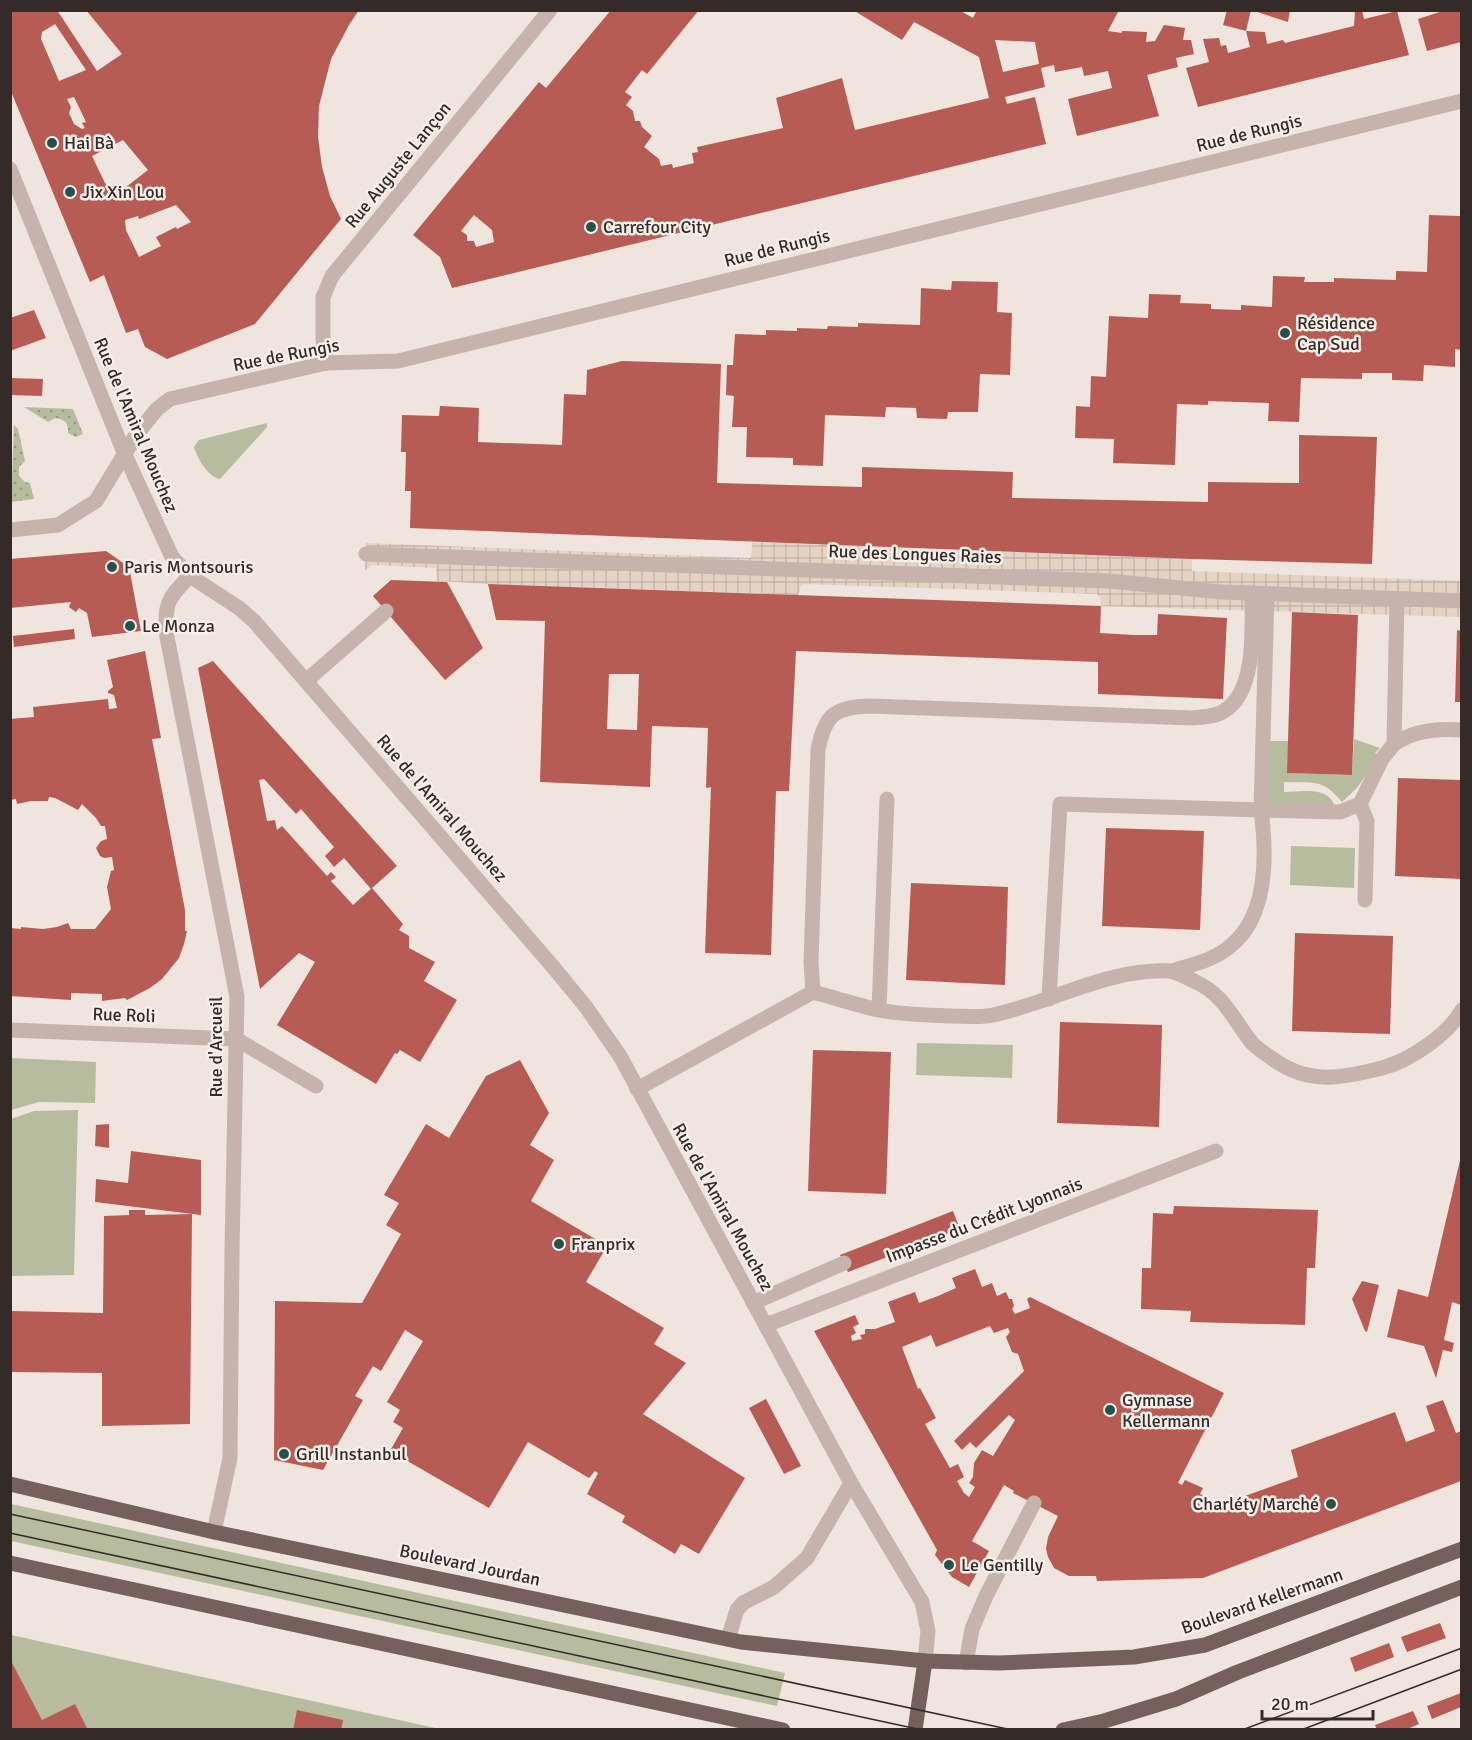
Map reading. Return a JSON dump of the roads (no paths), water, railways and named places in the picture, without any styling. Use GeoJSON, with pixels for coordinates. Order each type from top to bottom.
{"type":"FeatureCollection","features":[{"type":"Feature","properties":{"kind":"main road","name":"Boulevard Jourdan"},"geometry":{"type":"LineString","coordinates":[[10,1484],[214,1532],[728,1639],[832,1653],[925,1661]]}},
{"type":"Feature","properties":{"kind":"main road","name":"Boulevard Kellermann"},"geometry":{"type":"LineString","coordinates":[[925,1661],[966,1663],[1134,1657],[1205,1645],[1461,1549]]}},
{"type":"Feature","properties":{"kind":"main road"},"geometry":{"type":"LineString","coordinates":[[10,1563],[783,1730]]}},
{"type":"Feature","properties":{"kind":"main road"},"geometry":{"type":"LineString","coordinates":[[1063,1730],[1104,1721],[1176,1699],[1238,1672],[1461,1587]]}},
{"type":"Feature","properties":{"kind":"main road"},"geometry":{"type":"LineString","coordinates":[[915,1730],[925,1661]]}},
{"type":"Feature","properties":{"kind":"street","name":"Rue Auguste Lançon"},"geometry":{"type":"LineString","coordinates":[[326,363],[323,339],[323,297],[332,276],[550,10]]}},
{"type":"Feature","properties":{"kind":"street","name":"Rue de Rungis"},"geometry":{"type":"LineString","coordinates":[[10,530],[58,525],[96,501],[146,421],[170,399],[326,363],[399,361],[1461,101]]}},
{"type":"Feature","properties":{"kind":"street","name":"Rue de l'Amiral Mouchez"},"geometry":{"type":"LineString","coordinates":[[10,169],[125,455],[172,556],[190,576],[239,608],[254,621],[554,968],[586,1007],[620,1056],[851,1483],[922,1602],[928,1631],[925,1661]]}},
{"type":"Feature","properties":{"kind":"street","name":"Rue des Longues Raies"},"geometry":{"type":"LineString","coordinates":[[366,554],[1109,581],[1222,592],[1461,601]]}},
{"type":"Feature","properties":{"kind":"street","name":"Rue d'Arcueil"},"geometry":{"type":"LineString","coordinates":[[190,576],[171,595],[165,614],[167,637],[237,997],[230,1458],[214,1532]]}},
{"type":"Feature","properties":{"kind":"street"},"geometry":{"type":"LineString","coordinates":[[637,1089],[813,992],[879,1010],[911,1015],[991,1016],[1113,978],[1144,972],[1172,971],[1206,961],[1230,947],[1251,918],[1261,897],[1264,834],[1261,810],[1260,593]]}},
{"type":"Feature","properties":{"kind":"street"},"geometry":{"type":"LineString","coordinates":[[813,992],[811,962],[818,750],[822,730],[833,714],[847,707],[871,706],[1192,718],[1214,716],[1226,711],[1238,697],[1249,676],[1260,593]]}},
{"type":"Feature","properties":{"kind":"street"},"geometry":{"type":"LineString","coordinates":[[1394,744],[1397,599]]}},
{"type":"Feature","properties":{"kind":"street"},"geometry":{"type":"LineString","coordinates":[[306,681],[386,611]]}},
{"type":"Feature","properties":{"kind":"street"},"geometry":{"type":"LineString","coordinates":[[1049,999],[1060,804],[1340,812],[1360,804],[1382,759],[1394,744],[1415,733],[1431,730],[1461,730]]}},
{"type":"Feature","properties":{"kind":"street"},"geometry":{"type":"LineString","coordinates":[[879,1010],[887,799]]}},
{"type":"Feature","properties":{"kind":"street"},"geometry":{"type":"LineString","coordinates":[[1360,804],[1367,821],[1365,900]]}},
{"type":"Feature","properties":{"kind":"street"},"geometry":{"type":"LineString","coordinates":[[1172,971],[1202,984],[1215,993],[1232,1011],[1253,1044],[1284,1067],[1306,1076],[1331,1078],[1395,1065],[1422,1050],[1444,1031],[1461,1010]]}},
{"type":"Feature","properties":{"kind":"street","name":"Rue Roli"},"geometry":{"type":"LineString","coordinates":[[10,1030],[236,1039]]}},
{"type":"Feature","properties":{"kind":"street"},"geometry":{"type":"LineString","coordinates":[[236,1039],[316,1086]]}},
{"type":"Feature","properties":{"kind":"street","name":"Impasse du Crédit Lyonnais"},"geometry":{"type":"LineString","coordinates":[[766,1325],[1216,1151]]}},
{"type":"Feature","properties":{"kind":"street"},"geometry":{"type":"LineString","coordinates":[[753,1303],[844,1263]]}},
{"type":"Feature","properties":{"kind":"street"},"geometry":{"type":"LineString","coordinates":[[728,1639],[737,1610],[743,1602],[774,1587],[807,1558],[851,1483]]}},
{"type":"Feature","properties":{"kind":"street"},"geometry":{"type":"LineString","coordinates":[[966,1663],[972,1629],[1034,1503]]}},
{"type":"Feature","properties":{"kind":"tram line"},"geometry":{"type":"LineString","coordinates":[[10,1514],[1012,1730]]}},
{"type":"Feature","properties":{"kind":"tram line"},"geometry":{"type":"LineString","coordinates":[[10,1533],[922,1730]]}},
{"type":"Feature","properties":{"kind":"tram line"},"geometry":{"type":"LineString","coordinates":[[1242,1730],[1462,1648]]}},
{"type":"Feature","properties":{"kind":"tram line"},"geometry":{"type":"LineString","coordinates":[[1301,1730],[1462,1669]]}},
{"type":"Feature","properties":{"kind":"place","name":"Hai Bà"},"geometry":{"type":"Point","coordinates":[52,143]}},
{"type":"Feature","properties":{"kind":"place","name":"Jix Xin Lou"},"geometry":{"type":"Point","coordinates":[70,192]}},
{"type":"Feature","properties":{"kind":"place","name":"Carrefour City"},"geometry":{"type":"Point","coordinates":[591,227]}},
{"type":"Feature","properties":{"kind":"place","name":"Résidence Cap Sud"},"geometry":{"type":"Point","coordinates":[1285,333]}},
{"type":"Feature","properties":{"kind":"place","name":"Paris Montsouris"},"geometry":{"type":"Point","coordinates":[112,567]}},
{"type":"Feature","properties":{"kind":"place","name":"Le Monza"},"geometry":{"type":"Point","coordinates":[130,626]}},
{"type":"Feature","properties":{"kind":"place","name":"Franprix"},"geometry":{"type":"Point","coordinates":[559,1244]}},
{"type":"Feature","properties":{"kind":"place","name":"Gymnase Kellermann"},"geometry":{"type":"Point","coordinates":[1110,1410]}},
{"type":"Feature","properties":{"kind":"place","name":"Grill Instanbul"},"geometry":{"type":"Point","coordinates":[284,1454]}},
{"type":"Feature","properties":{"kind":"place","name":"Charléty Marché"},"geometry":{"type":"Point","coordinates":[1331,1504]}},
{"type":"Feature","properties":{"kind":"place","name":"Le Gentilly"},"geometry":{"type":"Point","coordinates":[949,1565]}}]}
